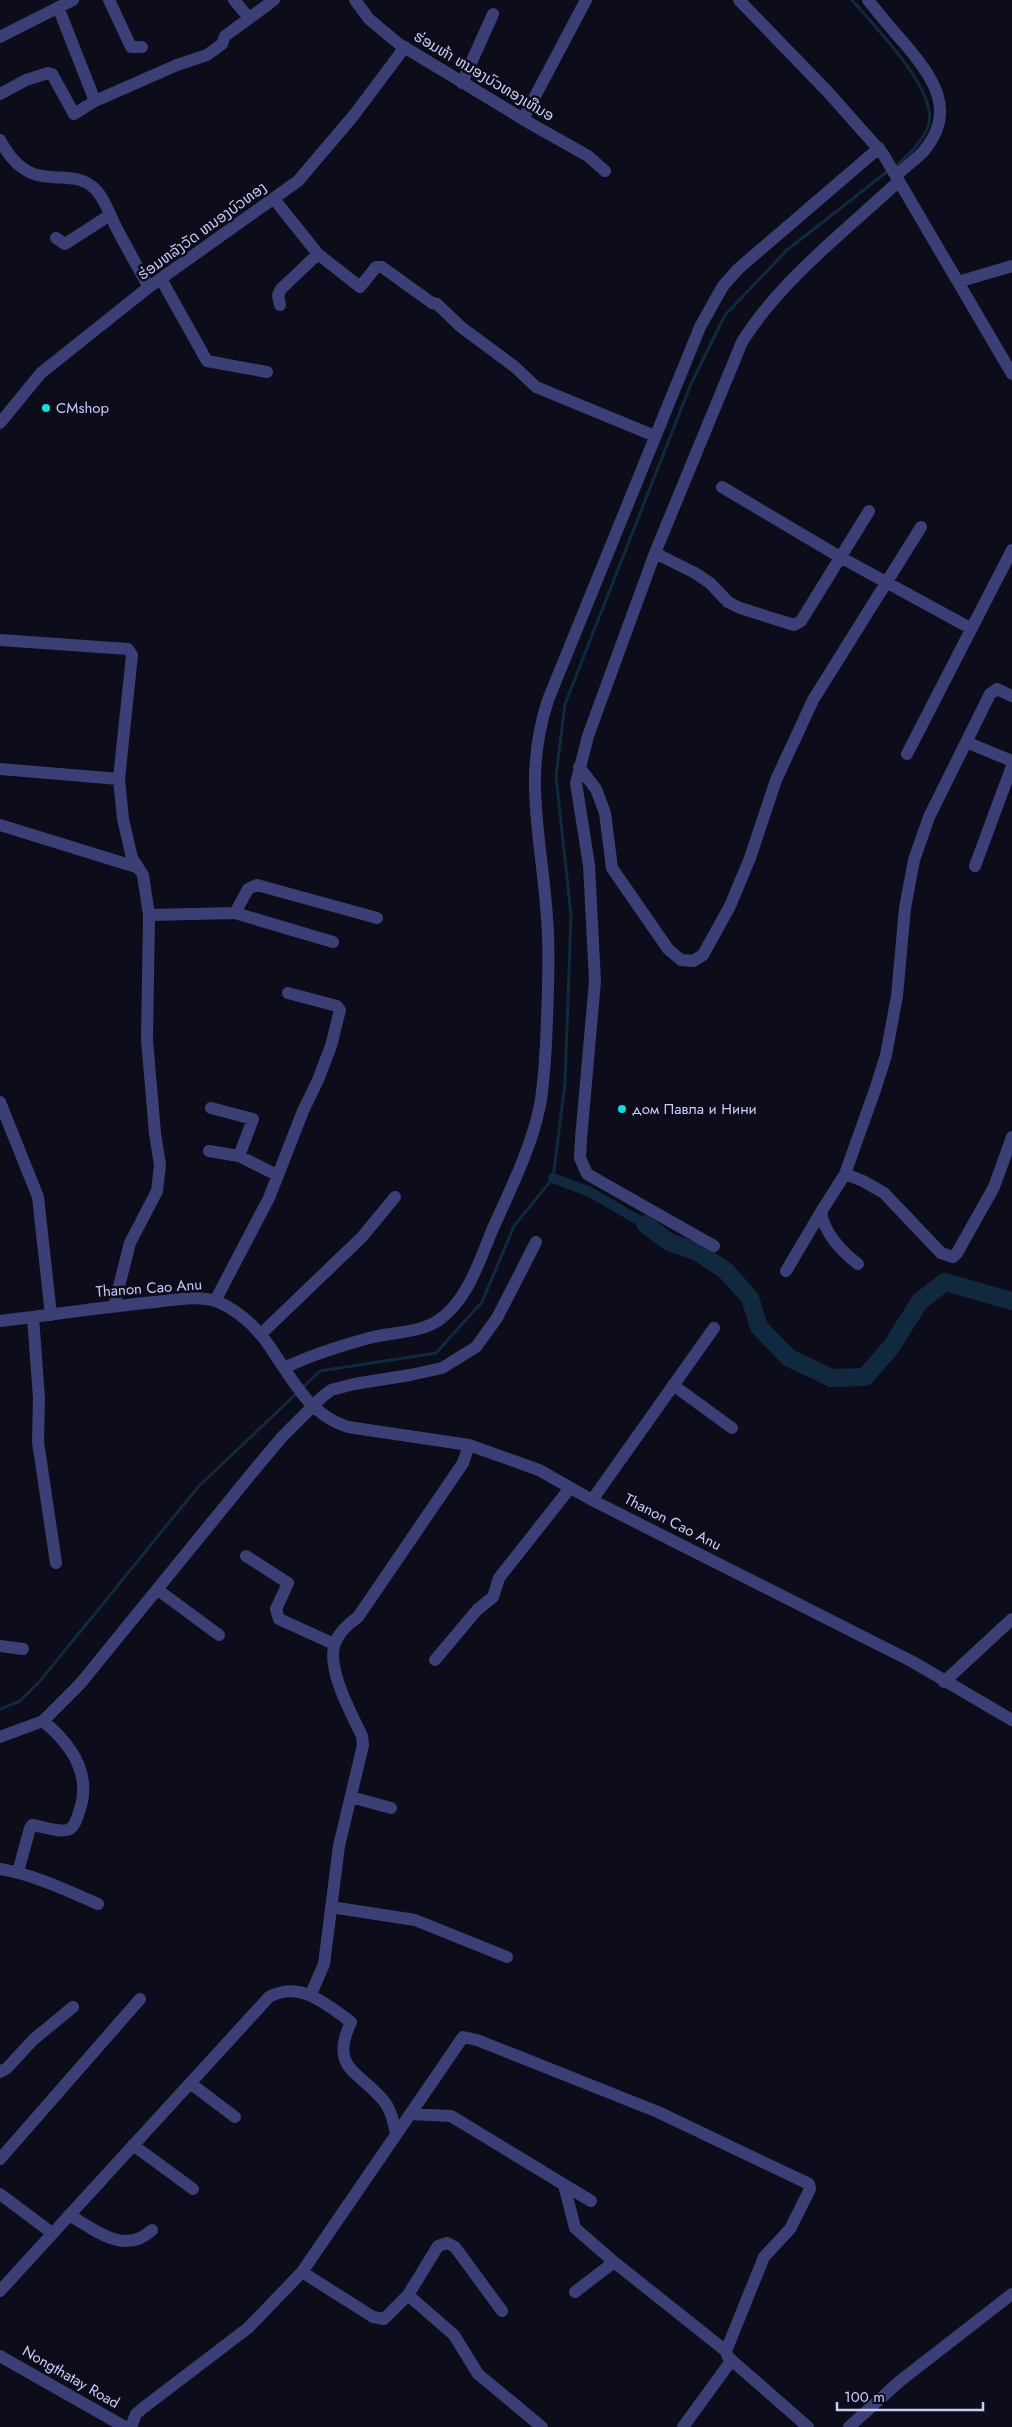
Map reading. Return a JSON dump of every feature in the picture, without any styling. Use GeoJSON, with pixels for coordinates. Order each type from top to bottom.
{"type":"FeatureCollection","features":[{"type":"Feature","properties":{"kind":"street"},"geometry":{"type":"LineString","coordinates":[[0,37],[73,0]]}},
{"type":"Feature","properties":{"kind":"street"},"geometry":{"type":"LineString","coordinates":[[108,0],[131,46],[142,47]]}},
{"type":"Feature","properties":{"kind":"street"},"geometry":{"type":"LineString","coordinates":[[234,0],[249,18]]}},
{"type":"Feature","properties":{"kind":"street"},"geometry":{"type":"LineString","coordinates":[[0,94],[26,80],[48,73],[52,74],[74,114],[95,101],[177,65],[207,55],[222,44],[225,36],[274,0]]}},
{"type":"Feature","properties":{"kind":"street","name":"ຮ່ອມຫ້າ ຫນອງບົວທອງເຫືນອ"},"geometry":{"type":"LineString","coordinates":[[355,0],[369,19],[405,47],[462,83],[588,156],[605,170]]}},
{"type":"Feature","properties":{"kind":"street"},"geometry":{"type":"LineString","coordinates":[[523,119],[586,0]]}},
{"type":"Feature","properties":{"kind":"street"},"geometry":{"type":"LineString","coordinates":[[739,0],[881,151],[1011,369]]}},
{"type":"Feature","properties":{"kind":"street"},"geometry":{"type":"LineString","coordinates":[[714,1246],[587,1174],[582,1167],[581,1139],[595,981],[589,865],[576,783],[588,736],[655,553],[742,342],[759,315],[789,283],[922,152],[930,141],[940,118],[940,101],[926,70],[868,0]]}},
{"type":"Feature","properties":{"kind":"street"},"geometry":{"type":"LineString","coordinates":[[58,8],[95,101]]}},
{"type":"Feature","properties":{"kind":"street"},"geometry":{"type":"LineString","coordinates":[[462,83],[493,14]]}},
{"type":"Feature","properties":{"kind":"street","name":"ຮ່ອມຫລັງວັດ ຫນອງບົວທອງ"},"geometry":{"type":"LineString","coordinates":[[0,424],[41,373],[161,279],[298,181],[326,150],[405,47]]}},
{"type":"Feature","properties":{"kind":"street"},"geometry":{"type":"LineString","coordinates":[[0,140],[8,155],[26,170],[45,177],[77,180],[95,188],[149,288]]}},
{"type":"Feature","properties":{"kind":"street"},"geometry":{"type":"LineString","coordinates":[[284,1368],[372,1338],[422,1328],[439,1320],[453,1308],[465,1291],[510,1188],[532,1132],[540,1105],[545,1060],[548,921],[544,865],[535,818],[534,783],[539,728],[562,663],[700,327],[723,286],[738,269],[881,151]]}},
{"type":"Feature","properties":{"kind":"street"},"geometry":{"type":"LineString","coordinates":[[274,199],[318,254],[360,288],[376,267],[382,267],[436,304],[461,327],[515,367],[536,387],[655,436]]}},
{"type":"Feature","properties":{"kind":"street"},"geometry":{"type":"LineString","coordinates":[[56,238],[65,244],[110,215]]}},
{"type":"Feature","properties":{"kind":"street"},"geometry":{"type":"LineString","coordinates":[[280,305],[278,295],[281,289],[318,254]]}},
{"type":"Feature","properties":{"kind":"street"},"geometry":{"type":"LineString","coordinates":[[958,282],[1012,266]]}},
{"type":"Feature","properties":{"kind":"street"},"geometry":{"type":"LineString","coordinates":[[161,279],[207,361],[267,372]]}},
{"type":"Feature","properties":{"kind":"street"},"geometry":{"type":"LineString","coordinates":[[722,487],[840,557],[970,628]]}},
{"type":"Feature","properties":{"kind":"street"},"geometry":{"type":"LineString","coordinates":[[655,553],[695,573],[710,583],[728,602],[740,608],[794,625],[801,621],[869,511]]}},
{"type":"Feature","properties":{"kind":"street"},"geometry":{"type":"LineString","coordinates":[[579,767],[596,789],[605,813],[612,868],[668,949],[681,960],[693,961],[703,955],[730,906],[750,858],[776,780],[813,700],[921,527]]}},
{"type":"Feature","properties":{"kind":"street"},"geometry":{"type":"LineString","coordinates":[[907,754],[970,628],[1012,550]]}},
{"type":"Feature","properties":{"kind":"street"},"geometry":{"type":"LineString","coordinates":[[0,640],[128,649],[130,651],[120,779],[123,818],[132,858],[143,876],[149,915],[148,1040],[155,1134],[160,1166],[159,1179],[152,1205],[130,1243],[114,1306]]}},
{"type":"Feature","properties":{"kind":"street"},"geometry":{"type":"LineString","coordinates":[[786,1271],[844,1174],[876,1087],[886,1055],[898,996],[905,908],[914,860],[929,817],[993,690],[997,689],[1012,696]]}},
{"type":"Feature","properties":{"kind":"street"},"geometry":{"type":"LineString","coordinates":[[966,742],[1012,761]]}},
{"type":"Feature","properties":{"kind":"street"},"geometry":{"type":"LineString","coordinates":[[975,866],[1012,766]]}},
{"type":"Feature","properties":{"kind":"street"},"geometry":{"type":"LineString","coordinates":[[0,769],[120,779]]}},
{"type":"Feature","properties":{"kind":"street"},"geometry":{"type":"LineString","coordinates":[[0,825],[136,867]]}},
{"type":"Feature","properties":{"kind":"street"},"geometry":{"type":"LineString","coordinates":[[235,913],[248,889],[257,885],[376,918]]}},
{"type":"Feature","properties":{"kind":"street"},"geometry":{"type":"LineString","coordinates":[[149,915],[235,913],[333,942]]}},
{"type":"Feature","properties":{"kind":"street"},"geometry":{"type":"LineString","coordinates":[[215,1301],[269,1198],[303,1111],[321,1071],[340,1010],[337,1006],[288,992]]}},
{"type":"Feature","properties":{"kind":"street"},"geometry":{"type":"LineString","coordinates":[[0,1102],[38,1197],[51,1315]]}},
{"type":"Feature","properties":{"kind":"street"},"geometry":{"type":"LineString","coordinates":[[211,1108],[253,1119],[239,1156]]}},
{"type":"Feature","properties":{"kind":"street"},"geometry":{"type":"LineString","coordinates":[[844,1174],[864,1181],[884,1193],[941,1253],[953,1257],[994,1187],[1012,1137]]}},
{"type":"Feature","properties":{"kind":"street"},"geometry":{"type":"LineString","coordinates":[[209,1151],[239,1156],[277,1176]]}},
{"type":"Feature","properties":{"kind":"street"},"geometry":{"type":"LineString","coordinates":[[261,1334],[362,1236],[395,1197]]}},
{"type":"Feature","properties":{"kind":"street"},"geometry":{"type":"LineString","coordinates":[[821,1212],[823,1223],[844,1254],[858,1264]]}},
{"type":"Feature","properties":{"kind":"street"},"geometry":{"type":"LineString","coordinates":[[0,1737],[44,1721],[93,1670],[309,1403],[331,1390],[442,1368],[476,1347],[497,1318],[536,1242]]}},
{"type":"Feature","properties":{"kind":"street","name":"Thanon Cao Anu"},"geometry":{"type":"LineString","coordinates":[[0,1321],[189,1298],[215,1301],[232,1310],[261,1334],[309,1403],[332,1422],[348,1427],[469,1445],[539,1470],[592,1500],[880,1645],[1012,1720]]}},
{"type":"Feature","properties":{"kind":"street"},"geometry":{"type":"LineString","coordinates":[[33,1317],[39,1398],[38,1442],[56,1562]]}},
{"type":"Feature","properties":{"kind":"street"},"geometry":{"type":"LineString","coordinates":[[592,1500],[714,1328]]}},
{"type":"Feature","properties":{"kind":"street"},"geometry":{"type":"LineString","coordinates":[[673,1385],[732,1428]]}},
{"type":"Feature","properties":{"kind":"street"},"geometry":{"type":"LineString","coordinates":[[311,1994],[324,1964],[339,1846],[362,1753],[363,1740],[337,1675],[334,1644],[343,1629],[358,1618],[463,1463],[469,1445]]}},
{"type":"Feature","properties":{"kind":"street"},"geometry":{"type":"LineString","coordinates":[[435,1660],[477,1610],[494,1598],[499,1578],[570,1488]]}},
{"type":"Feature","properties":{"kind":"street"},"geometry":{"type":"LineString","coordinates":[[246,1556],[288,1583],[276,1609],[279,1619],[334,1644]]}},
{"type":"Feature","properties":{"kind":"street"},"geometry":{"type":"LineString","coordinates":[[158,1590],[219,1635]]}},
{"type":"Feature","properties":{"kind":"street"},"geometry":{"type":"LineString","coordinates":[[944,1682],[1012,1619]]}},
{"type":"Feature","properties":{"kind":"street"},"geometry":{"type":"LineString","coordinates":[[0,1646],[23,1649]]}},
{"type":"Feature","properties":{"kind":"street"},"geometry":{"type":"LineString","coordinates":[[18,1872],[32,1825],[59,1830],[70,1829],[78,1816],[84,1792],[82,1773],[77,1758],[68,1744],[44,1721]]}},
{"type":"Feature","properties":{"kind":"street"},"geometry":{"type":"LineString","coordinates":[[351,1797],[391,1808]]}},
{"type":"Feature","properties":{"kind":"street"},"geometry":{"type":"LineString","coordinates":[[0,1869],[18,1872],[55,1885],[98,1904]]}},
{"type":"Feature","properties":{"kind":"street"},"geometry":{"type":"LineString","coordinates":[[331,1907],[415,1920],[507,1957]]}},
{"type":"Feature","properties":{"kind":"street"},"geometry":{"type":"LineString","coordinates":[[0,2291],[269,1997],[284,1990],[311,1994],[350,2022],[343,2047],[345,2060],[357,2077],[384,2100],[390,2109],[396,2133]]}},
{"type":"Feature","properties":{"kind":"street"},"geometry":{"type":"LineString","coordinates":[[0,2159],[140,1999]]}},
{"type":"Feature","properties":{"kind":"street"},"geometry":{"type":"LineString","coordinates":[[0,2072],[7,2068],[34,2039],[73,2007]]}},
{"type":"Feature","properties":{"kind":"street"},"geometry":{"type":"LineString","coordinates":[[131,2427],[136,2414],[248,2328],[302,2272],[463,2037],[658,2112],[810,2184],[810,2189],[790,2229],[764,2257],[728,2356],[683,2427]]}},
{"type":"Feature","properties":{"kind":"street"},"geometry":{"type":"LineString","coordinates":[[190,2083],[235,2117]]}},
{"type":"Feature","properties":{"kind":"street"},"geometry":{"type":"LineString","coordinates":[[410,2114],[451,2116],[591,2201]]}},
{"type":"Feature","properties":{"kind":"street"},"geometry":{"type":"LineString","coordinates":[[133,2145],[193,2189]]}},
{"type":"Feature","properties":{"kind":"street"},"geometry":{"type":"LineString","coordinates":[[564,2185],[574,2228],[728,2356],[808,2427]]}},
{"type":"Feature","properties":{"kind":"street"},"geometry":{"type":"LineString","coordinates":[[0,2194],[52,2233]]}},
{"type":"Feature","properties":{"kind":"street"},"geometry":{"type":"LineString","coordinates":[[69,2215],[118,2240],[127,2242],[138,2240],[152,2230]]}},
{"type":"Feature","properties":{"kind":"street"},"geometry":{"type":"LineString","coordinates":[[302,2272],[376,2319],[388,2317],[408,2295],[438,2246],[447,2243],[455,2247],[502,2311]]}},
{"type":"Feature","properties":{"kind":"street"},"geometry":{"type":"LineString","coordinates":[[576,2292],[614,2262]]}},
{"type":"Feature","properties":{"kind":"street"},"geometry":{"type":"LineString","coordinates":[[849,2427],[900,2381],[1012,2294]]}},
{"type":"Feature","properties":{"kind":"street"},"geometry":{"type":"LineString","coordinates":[[408,2295],[454,2335],[478,2374],[542,2427]]}},
{"type":"Feature","properties":{"kind":"street","name":"Nongthatay Road"},"geometry":{"type":"LineString","coordinates":[[0,2356],[126,2427]]}},
{"type":"Feature","properties":{"kind":"waterway"},"geometry":{"type":"LineString","coordinates":[[852,0],[903,60],[925,96],[929,113],[928,127],[918,144],[893,168]]}},
{"type":"Feature","properties":{"kind":"waterway"},"geometry":{"type":"LineString","coordinates":[[302,1388],[320,1371],[436,1353],[482,1302],[514,1226],[553,1178],[565,1083],[571,915],[556,776],[565,704],[691,384],[725,315],[787,250],[888,171]]}},
{"type":"Feature","properties":{"kind":"waterway"},"geometry":{"type":"LineString","coordinates":[[553,1178],[590,1192],[645,1224]]}},
{"type":"Feature","properties":{"kind":"waterway"},"geometry":{"type":"LineString","coordinates":[[645,1224],[669,1242],[698,1252],[726,1271],[750,1298],[759,1327],[789,1358],[832,1378],[865,1377],[891,1347],[920,1301],[945,1282],[1012,1301]]}},
{"type":"Feature","properties":{"kind":"waterway"},"geometry":{"type":"LineString","coordinates":[[0,1709],[20,1701],[40,1681],[198,1487],[297,1393]]}},
{"type":"Feature","properties":{"kind":"place","name":"CMshop"},"geometry":{"type":"Point","coordinates":[46,408]}},
{"type":"Feature","properties":{"kind":"place","name":"дом Павла и Нини"},"geometry":{"type":"Point","coordinates":[622,1109]}}]}
